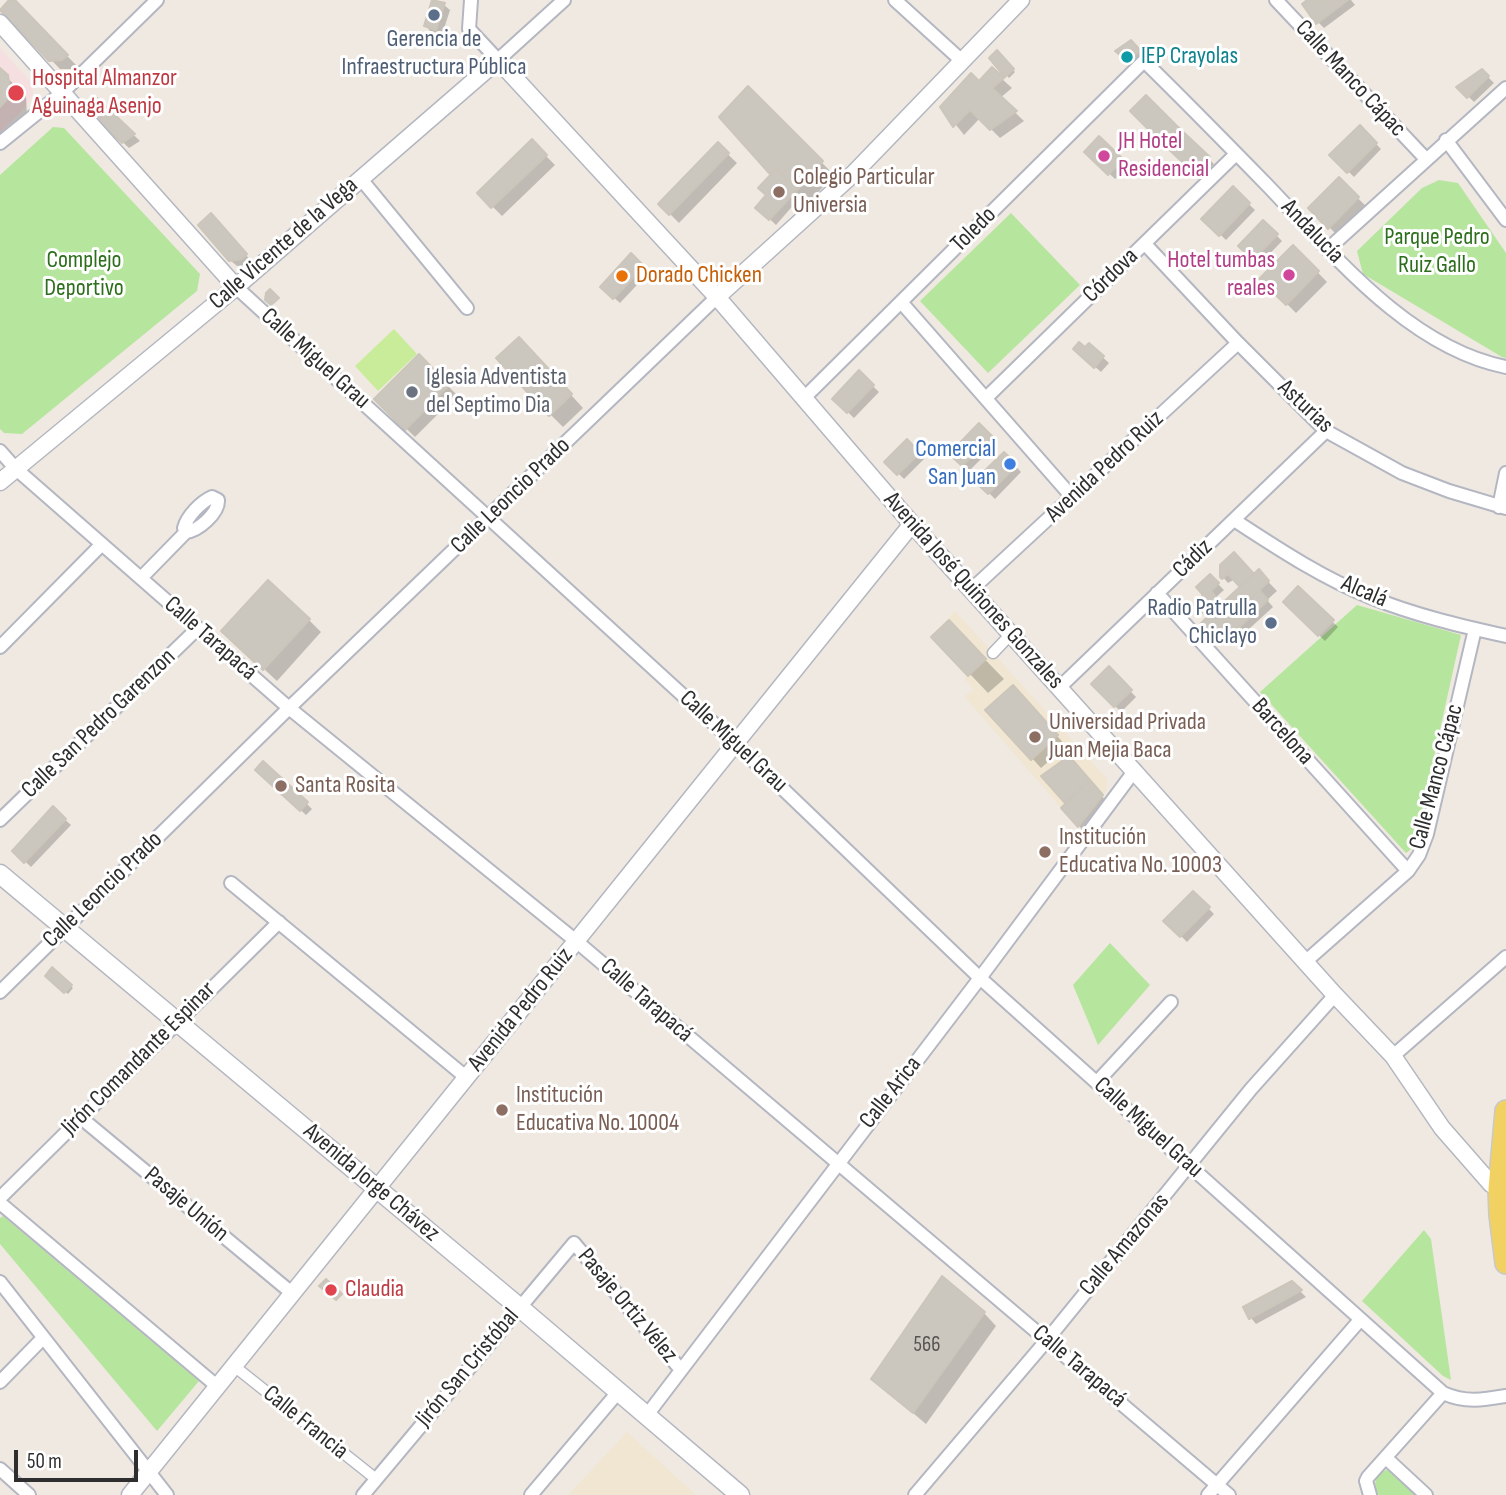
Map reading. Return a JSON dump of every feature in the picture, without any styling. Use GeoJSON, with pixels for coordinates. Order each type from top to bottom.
{"type":"FeatureCollection","features":[{"type":"Feature","properties":{"kind":"main road","name":"Avenida Jorge Chávez"},"geometry":{"type":"LineString","coordinates":[[0,874],[740,1495]]}},
{"type":"Feature","properties":{"kind":"main road"},"geometry":{"type":"LineString","coordinates":[[1506,1111],[1500,1216],[1506,1263]]}},
{"type":"Feature","properties":{"kind":"street"},"geometry":{"type":"LineString","coordinates":[[0,143],[62,93],[157,0]]}},
{"type":"Feature","properties":{"kind":"street"},"geometry":{"type":"LineString","coordinates":[[471,0],[469,29],[498,60]]}},
{"type":"Feature","properties":{"kind":"street","name":"Calle Vicente de la Vega"},"geometry":{"type":"LineString","coordinates":[[0,482],[236,286],[564,0]]}},
{"type":"Feature","properties":{"kind":"street"},"geometry":{"type":"LineString","coordinates":[[895,0],[962,61]]}},
{"type":"Feature","properties":{"kind":"street","name":"Calle Leoncio Prado"},"geometry":{"type":"LineString","coordinates":[[0,992],[289,708],[717,298],[853,174],[1021,0]]}},
{"type":"Feature","properties":{"kind":"street","name":"Calle Manco Cápac"},"geometry":{"type":"LineString","coordinates":[[1276,0],[1425,158]]}},
{"type":"Feature","properties":{"kind":"street","name":"Calle Miguel Grau"},"geometry":{"type":"LineString","coordinates":[[0,23],[236,286],[735,743],[980,978],[1443,1393],[1455,1399],[1472,1401],[1506,1396]]}},
{"type":"Feature","properties":{"kind":"street","name":"Avenida José Quiñones Gonzales"},"geometry":{"type":"LineString","coordinates":[[498,60],[717,298],[912,524],[1392,1056],[1442,1128],[1483,1176],[1502,1189]]}},
{"type":"Feature","properties":{"kind":"street","name":"Andalucía"},"geometry":{"type":"LineString","coordinates":[[1144,61],[1364,286],[1422,331],[1490,364],[1506,367]]}},
{"type":"Feature","properties":{"kind":"street","name":"Toledo"},"geometry":{"type":"LineString","coordinates":[[803,400],[1144,61]]}},
{"type":"Feature","properties":{"kind":"street"},"geometry":{"type":"LineString","coordinates":[[1328,249],[1425,158],[1506,88]]}},
{"type":"Feature","properties":{"kind":"street"},"geometry":{"type":"LineString","coordinates":[[1446,140],[1506,220]]}},
{"type":"Feature","properties":{"kind":"street","name":"Córdova"},"geometry":{"type":"LineString","coordinates":[[986,398],[1236,154]]}},
{"type":"Feature","properties":{"kind":"street"},"geometry":{"type":"LineString","coordinates":[[361,179],[467,308]]}},
{"type":"Feature","properties":{"kind":"street","name":"Asturias"},"geometry":{"type":"LineString","coordinates":[[1145,244],[1326,431],[1402,473],[1502,507]]}},
{"type":"Feature","properties":{"kind":"street"},"geometry":{"type":"LineString","coordinates":[[901,302],[1072,497]]}},
{"type":"Feature","properties":{"kind":"street","name":"Avenida Pedro Ruiz"},"geometry":{"type":"LineString","coordinates":[[971,590],[1238,342]]}},
{"type":"Feature","properties":{"kind":"street","name":"Cádiz"},"geometry":{"type":"LineString","coordinates":[[1060,687],[1326,431]]}},
{"type":"Feature","properties":{"kind":"street","name":"Calle Tarapacá"},"geometry":{"type":"LineString","coordinates":[[0,452],[289,708],[576,941],[836,1164],[1047,1339],[1213,1490],[1229,1495]]}},
{"type":"Feature","properties":{"kind":"street"},"geometry":{"type":"LineString","coordinates":[[1502,507],[1506,473]]}},
{"type":"Feature","properties":{"kind":"street","name":"Alcalá"},"geometry":{"type":"LineString","coordinates":[[1234,520],[1301,562],[1370,597],[1506,636]]}},
{"type":"Feature","properties":{"kind":"street","name":"Avenida Pedro Ruiz"},"geometry":{"type":"LineString","coordinates":[[130,1495],[912,524]]}},
{"type":"Feature","properties":{"kind":"street"},"geometry":{"type":"LineString","coordinates":[[141,578],[186,532]]}},
{"type":"Feature","properties":{"kind":"street"},"geometry":{"type":"LineString","coordinates":[[0,647],[102,544]]}},
{"type":"Feature","properties":{"kind":"street","name":"Barcelona"},"geometry":{"type":"LineString","coordinates":[[1157,593],[1408,871]]}},
{"type":"Feature","properties":{"kind":"street","name":"Calle San Pedro Garenzon"},"geometry":{"type":"LineString","coordinates":[[0,820],[198,628]]}},
{"type":"Feature","properties":{"kind":"street","name":"Calle Manco Cápac"},"geometry":{"type":"LineString","coordinates":[[1305,961],[1408,871],[1419,855],[1427,834],[1475,629]]}},
{"type":"Feature","properties":{"kind":"street"},"geometry":{"type":"LineString","coordinates":[[993,653],[1012,634]]}},
{"type":"Feature","properties":{"kind":"street","name":"Calle Arica"},"geometry":{"type":"LineString","coordinates":[[647,1415],[1135,770]]}},
{"type":"Feature","properties":{"kind":"street"},"geometry":{"type":"LineString","coordinates":[[231,883],[467,1078]]}},
{"type":"Feature","properties":{"kind":"street","name":"Jirón Comandante Espinar"},"geometry":{"type":"LineString","coordinates":[[0,1198],[279,922]]}},
{"type":"Feature","properties":{"kind":"street"},"geometry":{"type":"LineString","coordinates":[[1392,1056],[1506,957]]}},
{"type":"Feature","properties":{"kind":"street","name":"Calle Amazonas"},"geometry":{"type":"LineString","coordinates":[[915,1495],[1191,1165],[1251,1089],[1335,995]]}},
{"type":"Feature","properties":{"kind":"street"},"geometry":{"type":"LineString","coordinates":[[1097,1082],[1171,1002]]}},
{"type":"Feature","properties":{"kind":"street","name":"Pasaje Unión"},"geometry":{"type":"LineString","coordinates":[[80,1116],[293,1294]]}},
{"type":"Feature","properties":{"kind":"street"},"geometry":{"type":"LineString","coordinates":[[0,1203],[218,1387]]}},
{"type":"Feature","properties":{"kind":"street","name":"Pasaje Ortiz Vélez"},"geometry":{"type":"LineString","coordinates":[[574,1243],[681,1370]]}},
{"type":"Feature","properties":{"kind":"street","name":"Jirón San Cristóbal"},"geometry":{"type":"LineString","coordinates":[[363,1495],[574,1243]]}},
{"type":"Feature","properties":{"kind":"street"},"geometry":{"type":"LineString","coordinates":[[0,1282],[167,1495]]}},
{"type":"Feature","properties":{"kind":"street"},"geometry":{"type":"LineString","coordinates":[[1213,1490],[1360,1320]]}},
{"type":"Feature","properties":{"kind":"street"},"geometry":{"type":"LineString","coordinates":[[0,1382],[43,1338]]}},
{"type":"Feature","properties":{"kind":"street","name":"Calle Francia"},"geometry":{"type":"LineString","coordinates":[[234,1366],[376,1479]]}},
{"type":"Feature","properties":{"kind":"street"},"geometry":{"type":"LineString","coordinates":[[531,1495],[619,1391]]}},
{"type":"Feature","properties":{"kind":"street"},"geometry":{"type":"LineString","coordinates":[[1370,1495],[1366,1481],[1443,1393]]}},
{"type":"Feature","properties":{"kind":"street"},"geometry":{"type":"LineString","coordinates":[[1386,1458],[1426,1495]]}},
{"type":"Feature","properties":{"kind":"street"},"geometry":{"type":"LineString","coordinates":[[0,1469],[29,1495]]}},
{"type":"Feature","properties":{"kind":"shaded area","name":"Hospital Almanzor Aguinaga Asenjo"},"geometry":{"type":"Polygon","coordinates":[[[0,48],[30,81],[33,90],[32,97],[20,113],[0,132],[0,48]]]}},
{"type":"Feature","properties":{"kind":"shaded area","name":"Universidad Privada Juan Mejia Baca"},"geometry":{"type":"Polygon","coordinates":[[[955,611],[1107,779],[1106,791],[1078,827],[964,696],[974,690],[965,679],[968,675],[931,637],[955,611]]]}},
{"type":"Feature","properties":{"kind":"shaded area"},"geometry":{"type":"Polygon","coordinates":[[[627,1432],[696,1495],[568,1495],[627,1432]]]}},
{"type":"Feature","properties":{"kind":"green space","name":"Complejo Deportivo"},"geometry":{"type":"Polygon","coordinates":[[[53,127],[64,128],[200,274],[197,291],[22,434],[4,433],[0,429],[0,175],[53,127]]]}},
{"type":"Feature","properties":{"kind":"green space","name":"Parque Pedro Ruiz Gallo"},"geometry":{"type":"Polygon","coordinates":[[[1439,180],[1458,183],[1506,253],[1506,358],[1363,274],[1357,251],[1422,188],[1439,180]]]}},
{"type":"Feature","properties":{"kind":"green space"},"geometry":{"type":"Polygon","coordinates":[[[1011,213],[1080,285],[988,373],[920,301],[1011,213]]]}},
{"type":"Feature","properties":{"kind":"green space"},"geometry":{"type":"Polygon","coordinates":[[[394,329],[417,354],[378,391],[355,366],[394,329]]]}},
{"type":"Feature","properties":{"kind":"green space"},"geometry":{"type":"Polygon","coordinates":[[[1357,605],[1461,635],[1414,847],[1406,853],[1260,692],[1357,605]]]}},
{"type":"Feature","properties":{"kind":"green space"},"geometry":{"type":"Polygon","coordinates":[[[1110,943],[1150,985],[1098,1045],[1073,985],[1110,943]]]}},
{"type":"Feature","properties":{"kind":"green space"},"geometry":{"type":"Polygon","coordinates":[[[3,1216],[199,1381],[157,1431],[0,1244],[0,1218],[3,1216]]]}},
{"type":"Feature","properties":{"kind":"green space"},"geometry":{"type":"Polygon","coordinates":[[[1424,1230],[1431,1239],[1451,1380],[1443,1376],[1362,1301],[1424,1230]]]}},
{"type":"Feature","properties":{"kind":"green space"},"geometry":{"type":"Polygon","coordinates":[[[1386,1470],[1394,1471],[1420,1495],[1379,1495],[1376,1481],[1386,1470]]]}},
{"type":"Feature","properties":{"kind":"building"},"geometry":{"type":"Polygon","coordinates":[[[9,0],[15,0],[68,55],[62,60],[49,61],[0,10],[9,0]]]}},
{"type":"Feature","properties":{"kind":"building","name":"Gerencia de Infraestructura Pública"},"geometry":{"type":"Polygon","coordinates":[[[432,0],[445,3],[436,30],[424,26],[432,0]]]}},
{"type":"Feature","properties":{"kind":"building"},"geometry":{"type":"Polygon","coordinates":[[[1307,0],[1348,0],[1316,24],[1302,4],[1307,0]]]}},
{"type":"Feature","properties":{"kind":"building","name":"IEP Crayolas"},"geometry":{"type":"Polygon","coordinates":[[[1131,40],[1140,50],[1128,62],[1115,51],[1131,40]]]}},
{"type":"Feature","properties":{"kind":"building"},"geometry":{"type":"Polygon","coordinates":[[[997,50],[1014,69],[1005,77],[989,58],[997,50]]]}},
{"type":"Feature","properties":{"kind":"building"},"geometry":{"type":"Polygon","coordinates":[[[992,67],[1004,78],[992,88],[1017,111],[990,130],[970,110],[953,127],[940,107],[971,73],[979,81],[992,67]]]}},
{"type":"Feature","properties":{"kind":"building"},"geometry":{"type":"Polygon","coordinates":[[[0,68],[8,75],[10,91],[9,97],[0,107],[0,68]]]}},
{"type":"Feature","properties":{"kind":"building"},"geometry":{"type":"Polygon","coordinates":[[[1482,69],[1489,76],[1467,98],[1456,87],[1482,69]]]}},
{"type":"Feature","properties":{"kind":"building"},"geometry":{"type":"Polygon","coordinates":[[[748,86],[823,161],[798,189],[776,169],[771,175],[719,117],[748,86]]]}},
{"type":"Feature","properties":{"kind":"building"},"geometry":{"type":"Polygon","coordinates":[[[1146,95],[1179,128],[1163,144],[1130,111],[1146,95]]]}},
{"type":"Feature","properties":{"kind":"building"},"geometry":{"type":"Polygon","coordinates":[[[95,96],[135,134],[122,143],[87,110],[89,102],[95,96]]]}},
{"type":"Feature","properties":{"kind":"building"},"geometry":{"type":"Polygon","coordinates":[[[1360,125],[1377,143],[1347,173],[1329,155],[1360,125]]]}},
{"type":"Feature","properties":{"kind":"building"},"geometry":{"type":"Polygon","coordinates":[[[1179,128],[1210,157],[1194,173],[1163,144],[1179,128]]]}},
{"type":"Feature","properties":{"kind":"building","name":"JH Hotel Residencial"},"geometry":{"type":"Polygon","coordinates":[[[1099,136],[1123,159],[1108,175],[1084,152],[1099,136]]]}},
{"type":"Feature","properties":{"kind":"building"},"geometry":{"type":"Polygon","coordinates":[[[532,139],[547,155],[491,208],[477,193],[532,139]]]}},
{"type":"Feature","properties":{"kind":"building"},"geometry":{"type":"Polygon","coordinates":[[[718,142],[729,153],[669,215],[658,204],[718,142]]]}},
{"type":"Feature","properties":{"kind":"building","name":"Colegio Particular Universia"},"geometry":{"type":"Polygon","coordinates":[[[776,169],[798,189],[769,220],[755,208],[766,195],[758,188],[776,169]]]}},
{"type":"Feature","properties":{"kind":"building"},"geometry":{"type":"Polygon","coordinates":[[[1339,177],[1359,197],[1328,229],[1308,208],[1339,177]]]}},
{"type":"Feature","properties":{"kind":"building"},"geometry":{"type":"Polygon","coordinates":[[[1233,186],[1250,203],[1219,236],[1201,219],[1233,186]]]}},
{"type":"Feature","properties":{"kind":"building"},"geometry":{"type":"Polygon","coordinates":[[[211,213],[247,254],[242,259],[229,261],[198,225],[211,213]]]}},
{"type":"Feature","properties":{"kind":"building"},"geometry":{"type":"Polygon","coordinates":[[[1263,220],[1278,234],[1253,260],[1238,246],[1263,220]]]}},
{"type":"Feature","properties":{"kind":"building","name":"Hotel tumbas reales"},"geometry":{"type":"Polygon","coordinates":[[[1293,245],[1319,271],[1286,305],[1259,279],[1293,245]]]}},
{"type":"Feature","properties":{"kind":"building","name":"Dorado Chicken"},"geometry":{"type":"Polygon","coordinates":[[[631,253],[644,266],[613,299],[600,287],[631,253]]]}},
{"type":"Feature","properties":{"kind":"building"},"geometry":{"type":"Polygon","coordinates":[[[270,289],[279,298],[271,305],[265,300],[270,289]]]}},
{"type":"Feature","properties":{"kind":"building"},"geometry":{"type":"Polygon","coordinates":[[[519,337],[572,394],[549,416],[496,358],[519,337]]]}},
{"type":"Feature","properties":{"kind":"building"},"geometry":{"type":"Polygon","coordinates":[[[1079,342],[1085,347],[1089,343],[1104,356],[1094,368],[1073,349],[1079,342]]]}},
{"type":"Feature","properties":{"kind":"building","name":"Iglesia Adventista del Septimo Dia"},"geometry":{"type":"Polygon","coordinates":[[[419,354],[449,385],[405,430],[374,399],[419,354]]]}},
{"type":"Feature","properties":{"kind":"building"},"geometry":{"type":"Polygon","coordinates":[[[859,370],[874,385],[847,413],[832,399],[859,370]]]}},
{"type":"Feature","properties":{"kind":"building"},"geometry":{"type":"Polygon","coordinates":[[[979,423],[992,436],[962,466],[949,454],[979,423]]]}},
{"type":"Feature","properties":{"kind":"building"},"geometry":{"type":"Polygon","coordinates":[[[907,439],[920,453],[897,475],[884,462],[907,439]]]}},
{"type":"Feature","properties":{"kind":"building"},"geometry":{"type":"Polygon","coordinates":[[[1004,452],[1017,465],[988,494],[974,481],[1004,452]]]}},
{"type":"Feature","properties":{"kind":"building"},"geometry":{"type":"Polygon","coordinates":[[[1234,552],[1254,574],[1240,587],[1228,574],[1222,579],[1220,577],[1220,565],[1234,552]]]}},
{"type":"Feature","properties":{"kind":"building"},"geometry":{"type":"Polygon","coordinates":[[[1259,569],[1269,581],[1211,636],[1200,624],[1259,569]]]}},
{"type":"Feature","properties":{"kind":"building"},"geometry":{"type":"Polygon","coordinates":[[[1210,574],[1219,583],[1211,591],[1222,604],[1207,617],[1195,604],[1203,595],[1196,587],[1210,574]]]}},
{"type":"Feature","properties":{"kind":"building"},"geometry":{"type":"Polygon","coordinates":[[[268,580],[310,619],[263,670],[221,631],[268,580]]]}},
{"type":"Feature","properties":{"kind":"building"},"geometry":{"type":"Polygon","coordinates":[[[1298,586],[1334,620],[1318,636],[1283,602],[1298,586]]]}},
{"type":"Feature","properties":{"kind":"building"},"geometry":{"type":"Polygon","coordinates":[[[1259,590],[1268,600],[1230,636],[1221,626],[1259,590]]]}},
{"type":"Feature","properties":{"kind":"building"},"geometry":{"type":"Polygon","coordinates":[[[949,620],[986,659],[968,676],[931,637],[949,620]]]}},
{"type":"Feature","properties":{"kind":"building"},"geometry":{"type":"Polygon","coordinates":[[[1109,666],[1132,690],[1114,707],[1091,684],[1109,666]]]}},
{"type":"Feature","properties":{"kind":"building"},"geometry":{"type":"Polygon","coordinates":[[[1013,685],[1058,735],[1031,760],[985,710],[1013,685]]]}},
{"type":"Feature","properties":{"kind":"building"},"geometry":{"type":"Polygon","coordinates":[[[1069,756],[1090,780],[1065,803],[1041,776],[1069,756]]]}},
{"type":"Feature","properties":{"kind":"building","name":"Santa Rosita"},"geometry":{"type":"Polygon","coordinates":[[[263,761],[308,802],[300,811],[255,770],[263,761]]]}},
{"type":"Feature","properties":{"kind":"building"},"geometry":{"type":"Polygon","coordinates":[[[1090,780],[1103,795],[1078,827],[1061,808],[1090,780]]]}},
{"type":"Feature","properties":{"kind":"building"},"geometry":{"type":"Polygon","coordinates":[[[53,806],[66,819],[24,863],[12,851],[53,806]]]}},
{"type":"Feature","properties":{"kind":"building"},"geometry":{"type":"Polygon","coordinates":[[[1193,891],[1210,907],[1180,937],[1163,921],[1193,891]]]}},
{"type":"Feature","properties":{"kind":"building"},"geometry":{"type":"Polygon","coordinates":[[[52,967],[72,985],[64,993],[45,976],[52,967]]]}},
{"type":"Feature","properties":{"kind":"building"},"geometry":{"type":"Polygon","coordinates":[[[942,1276],[985,1312],[913,1413],[871,1379],[942,1276]]]}},
{"type":"Feature","properties":{"kind":"building","name":"Claudia"},"geometry":{"type":"Polygon","coordinates":[[[326,1279],[342,1294],[336,1300],[319,1286],[326,1279]]]}},
{"type":"Feature","properties":{"kind":"building"},"geometry":{"type":"Polygon","coordinates":[[[1292,1281],[1302,1290],[1249,1319],[1243,1307],[1292,1281]]]}},
{"type":"Feature","properties":{"kind":"place","name":"Gerencia de Infraestructura Pública"},"geometry":{"type":"Point","coordinates":[434,15]}},
{"type":"Feature","properties":{"kind":"place","name":"IEP Crayolas"},"geometry":{"type":"Point","coordinates":[1127,57]}},
{"type":"Feature","properties":{"kind":"place","name":"Hospital Almanzor Aguinaga Asenjo"},"geometry":{"type":"Point","coordinates":[16,93]}},
{"type":"Feature","properties":{"kind":"place","name":"JH Hotel Residencial"},"geometry":{"type":"Point","coordinates":[1104,156]}},
{"type":"Feature","properties":{"kind":"place","name":"Colegio Particular Universia"},"geometry":{"type":"Point","coordinates":[779,192]}},
{"type":"Feature","properties":{"kind":"place","name":"Hotel tumbas reales"},"geometry":{"type":"Point","coordinates":[1289,275]}},
{"type":"Feature","properties":{"kind":"place","name":"Dorado Chicken"},"geometry":{"type":"Point","coordinates":[622,276]}},
{"type":"Feature","properties":{"kind":"place","name":"Iglesia Adventista del Septimo Dia"},"geometry":{"type":"Point","coordinates":[412,392]}},
{"type":"Feature","properties":{"kind":"place","name":"Comercial San Juan"},"geometry":{"type":"Point","coordinates":[1010,464]}},
{"type":"Feature","properties":{"kind":"place","name":"Radio Patrulla Chiclayo"},"geometry":{"type":"Point","coordinates":[1271,623]}},
{"type":"Feature","properties":{"kind":"place","name":"Universidad Privada Juan Mejia Baca"},"geometry":{"type":"Point","coordinates":[1035,737]}},
{"type":"Feature","properties":{"kind":"place","name":"Santa Rosita"},"geometry":{"type":"Point","coordinates":[281,786]}},
{"type":"Feature","properties":{"kind":"place","name":"Institución Educativa No. 10003"},"geometry":{"type":"Point","coordinates":[1045,852]}},
{"type":"Feature","properties":{"kind":"place","name":"Institución Educativa No. 10004"},"geometry":{"type":"Point","coordinates":[502,1110]}},
{"type":"Feature","properties":{"kind":"place","name":"Claudia"},"geometry":{"type":"Point","coordinates":[331,1290]}}]}
